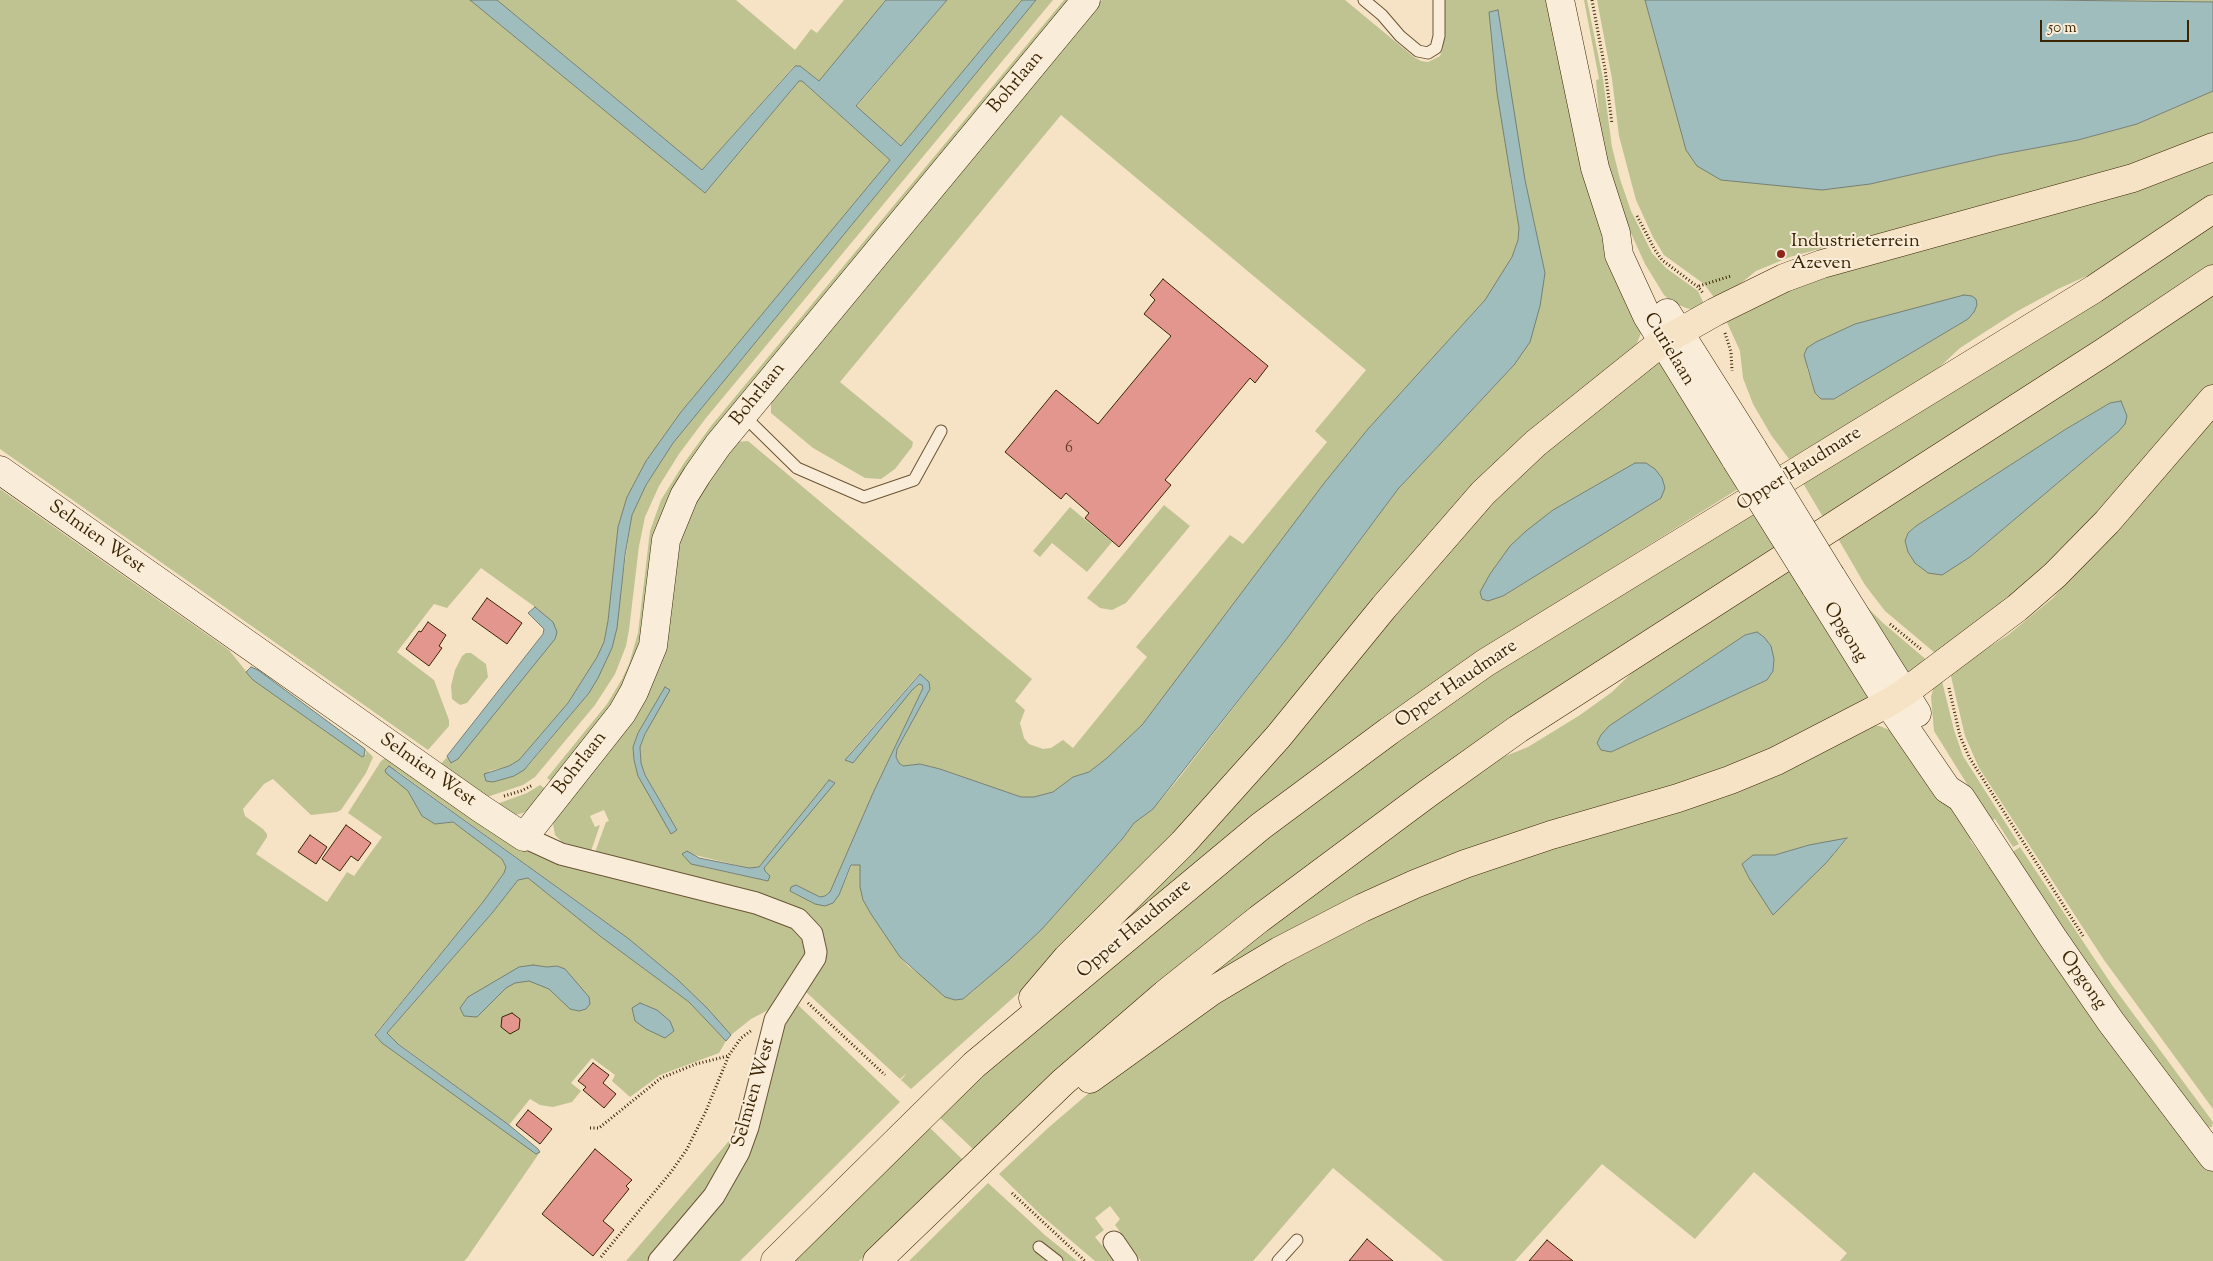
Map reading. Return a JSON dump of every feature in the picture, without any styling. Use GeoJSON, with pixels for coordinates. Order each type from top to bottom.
{"type":"FeatureCollection","features":[{"type":"Feature","properties":{"kind":"highway"},"geometry":{"type":"LineString","coordinates":[[974,1065],[1067,958],[1183,843],[1278,738],[1384,607],[1483,492],[1536,443],[1671,337],[1715,312],[1784,278],[1822,264],[2133,178],[2213,147]]}},
{"type":"Feature","properties":{"kind":"highway","name":"Opper Haudmare"},"geometry":{"type":"LineString","coordinates":[[775,1261],[974,1065],[1261,826],[1388,731],[1485,663],[2094,289],[2213,208]]}},
{"type":"Feature","properties":{"kind":"highway"},"geometry":{"type":"LineString","coordinates":[[878,1261],[1064,1082],[1165,994],[1260,919],[1427,794],[1518,729],[2104,352],[2213,279]]}},
{"type":"Feature","properties":{"kind":"highway"},"geometry":{"type":"LineString","coordinates":[[1006,1136],[1110,1066],[1212,991],[1278,951],[1362,908],[1465,864],[1551,835],[1678,798],[1730,780],[1776,761],[1896,698],[2017,608],[2054,575],[2108,522],[2213,399]]}},
{"type":"Feature","properties":{"kind":"main road","name":"Bohrlaan"},"geometry":{"type":"LineString","coordinates":[[524,837],[622,713],[634,692],[653,646],[663,558],[673,520],[684,496],[697,476],[743,415],[1086,0]]}},
{"type":"Feature","properties":{"kind":"main road","name":"Curielaan"},"geometry":{"type":"LineString","coordinates":[[1560,0],[1595,168],[1616,233],[1619,255],[1643,308],[1671,337],[1744,454]]}},
{"type":"Feature","properties":{"kind":"main road","name":"Opgong"},"geometry":{"type":"LineString","coordinates":[[1744,454],[1896,698],[1947,789],[1961,798],[2095,999],[2213,1156]]}},
{"type":"Feature","properties":{"kind":"main road","name":"Selmien West"},"geometry":{"type":"LineString","coordinates":[[0,470],[472,803],[524,837]]}},
{"type":"Feature","properties":{"kind":"street","name":"Selmien West"},"geometry":{"type":"LineString","coordinates":[[524,837],[561,854],[756,902],[798,919],[812,934],[816,952],[809,969],[775,1020],[748,1127],[739,1152],[714,1196],[659,1261]]}},
{"type":"Feature","properties":{"kind":"street"},"geometry":{"type":"LineString","coordinates":[[1114,1242],[1127,1261]]}},
{"type":"Feature","properties":{"kind":"lane"},"geometry":{"type":"LineString","coordinates":[[1364,0],[1418,51],[1428,53],[1436,48],[1439,36],[1439,0]]}},
{"type":"Feature","properties":{"kind":"lane"},"geometry":{"type":"LineString","coordinates":[[743,415],[797,468],[864,497],[914,480],[942,431]]}},
{"type":"Feature","properties":{"kind":"lane"},"geometry":{"type":"LineString","coordinates":[[1278,1261],[1297,1240]]}},
{"type":"Feature","properties":{"kind":"lane"},"geometry":{"type":"LineString","coordinates":[[1040,1246],[1057,1261]]}},
{"type":"Feature","properties":{"kind":"path"},"geometry":{"type":"LineString","coordinates":[[1592,0],[1606,70],[1612,128]]}},
{"type":"Feature","properties":{"kind":"path"},"geometry":{"type":"LineString","coordinates":[[1634,209],[1655,250],[1674,270],[1701,290],[1715,312],[1726,334],[1731,352],[1732,372]]}},
{"type":"Feature","properties":{"kind":"path"},"geometry":{"type":"LineString","coordinates":[[1888,622],[1936,661],[1940,667],[1948,684],[1960,736],[1968,758],[2084,938]]}},
{"type":"Feature","properties":{"kind":"path"},"geometry":{"type":"LineString","coordinates":[[795,990],[886,1075]]}},
{"type":"Feature","properties":{"kind":"path","name":"Selmien West"},"geometry":{"type":"LineString","coordinates":[[600,1257],[671,1172],[687,1149],[706,1111],[729,1055],[741,1038],[759,1026],[775,1020]]}},
{"type":"Feature","properties":{"kind":"path","name":"Selmien West"},"geometry":{"type":"LineString","coordinates":[[590,1128],[599,1128],[661,1078],[696,1064],[729,1055]]}},
{"type":"Feature","properties":{"kind":"path"},"geometry":{"type":"LineString","coordinates":[[1012,1193],[1086,1261]]}},
{"type":"Feature","properties":{"kind":"green space"},"geometry":{"type":"Polygon","coordinates":[[[0,0],[470,0],[705,193],[799,81],[802,81],[890,160],[681,412],[646,461],[627,497],[618,527],[608,621],[604,642],[597,657],[568,703],[519,760],[509,766],[489,771],[493,782],[514,776],[528,766],[589,693],[612,648],[632,515],[646,485],[673,443],[1036,0],[1053,0],[706,418],[679,454],[659,486],[645,517],[639,546],[626,646],[615,674],[595,705],[535,777],[523,785],[484,798],[438,767],[555,639],[535,607],[481,568],[447,608],[434,604],[397,652],[434,680],[449,720],[449,726],[428,750],[0,449],[0,0]]]}},
{"type":"Feature","properties":{"kind":"green space"},"geometry":{"type":"Polygon","coordinates":[[[497,0],[736,0],[795,50],[811,29],[817,33],[844,0],[886,0],[819,81],[800,66],[794,66],[702,170],[497,0]]]}},
{"type":"Feature","properties":{"kind":"green space"},"geometry":{"type":"Polygon","coordinates":[[[947,0],[1022,0],[901,146],[856,107],[947,0]]]}},
{"type":"Feature","properties":{"kind":"green space"},"geometry":{"type":"Polygon","coordinates":[[[1064,0],[1074,0],[715,434],[649,615],[626,689],[553,782],[547,778],[607,704],[629,664],[638,633],[650,531],[661,500],[684,463],[711,426],[1064,0]]]}},
{"type":"Feature","properties":{"kind":"green space"},"geometry":{"type":"Polygon","coordinates":[[[1102,0],[1345,0],[1414,57],[1428,62],[1440,56],[1443,48],[1444,0],[1550,0],[1641,324],[1641,333],[1634,351],[1576,401],[1237,774],[1033,980],[911,1089],[901,1080],[907,1073],[900,1079],[806,992],[804,988],[826,955],[827,949],[822,932],[812,919],[594,855],[606,822],[609,821],[604,810],[590,816],[595,827],[600,825],[591,851],[562,842],[555,835],[554,818],[617,733],[687,513],[735,442],[748,441],[1032,679],[1015,701],[1025,710],[1020,723],[1024,738],[1029,744],[1043,749],[1051,748],[1063,740],[1073,748],[1147,657],[1136,647],[1230,535],[1243,544],[1327,442],[1315,431],[1366,370],[1061,115],[840,382],[913,442],[912,447],[895,469],[881,479],[865,478],[813,448],[771,413],[771,399],[1102,0]],[[1510,177],[1519,228],[1518,240],[1512,257],[1502,276],[1485,300],[1368,429],[1325,482],[1142,725],[1089,772],[1073,777],[1053,792],[1034,797],[1021,797],[940,769],[920,764],[903,766],[899,763],[896,757],[897,749],[930,688],[919,674],[845,759],[912,690],[919,684],[922,685],[923,688],[873,793],[830,892],[820,897],[796,885],[790,891],[815,904],[839,895],[852,865],[861,865],[863,900],[900,957],[908,966],[955,1000],[963,999],[972,992],[1042,929],[1123,838],[1134,823],[1153,809],[1179,778],[1285,641],[1398,489],[1514,365],[1545,273],[1525,180],[1510,177]],[[665,687],[638,733],[633,747],[638,776],[677,830],[645,775],[641,763],[640,747],[665,687]],[[829,780],[759,867],[749,868],[690,854],[703,867],[768,881],[764,868],[829,780]]]}},
{"type":"Feature","properties":{"kind":"green space"},"geometry":{"type":"Polygon","coordinates":[[[1584,0],[1587,0],[1603,79],[1612,147],[1631,211],[1652,253],[1666,268],[1698,291],[1705,306],[1694,310],[1686,308],[1672,302],[1664,295],[1645,264],[1620,209],[1601,137],[1596,80],[1599,79],[1584,0]]]}},
{"type":"Feature","properties":{"kind":"green space"},"geometry":{"type":"Polygon","coordinates":[[[1597,0],[1645,0],[1686,150],[1870,184],[1998,155],[2078,140],[2137,124],[2213,91],[2213,140],[1884,239],[1845,242],[1790,257],[1756,271],[1725,296],[1716,300],[1704,284],[1664,255],[1653,237],[1636,200],[1619,136],[1612,79],[1597,0]]]}},
{"type":"Feature","properties":{"kind":"green space"},"geometry":{"type":"Polygon","coordinates":[[[2045,0],[2213,0],[2213,2],[2045,0]]]}},
{"type":"Feature","properties":{"kind":"green space"},"geometry":{"type":"Polygon","coordinates":[[[2213,154],[2213,193],[2100,270],[2058,289],[2016,312],[1960,348],[1929,377],[1789,459],[1771,435],[1753,404],[1743,378],[1740,351],[1725,318],[1789,286],[2213,154]],[[1977,305],[1855,324],[1816,342],[1807,368],[1815,393],[1834,399],[1968,319],[1977,305]]]}},
{"type":"Feature","properties":{"kind":"green space"},"geometry":{"type":"Polygon","coordinates":[[[2213,222],[2213,265],[2126,326],[1823,517],[1801,480],[2213,222]]]}},
{"type":"Feature","properties":{"kind":"green space"},"geometry":{"type":"Polygon","coordinates":[[[2213,293],[2213,390],[2103,518],[1941,658],[1885,611],[1865,585],[1837,537],[2213,293]],[[2110,403],[2066,429],[1916,526],[1908,533],[1905,541],[1908,552],[1942,575],[1970,557],[2118,432],[2110,403]]]}},
{"type":"Feature","properties":{"kind":"green space"},"geometry":{"type":"Polygon","coordinates":[[[1659,361],[1667,364],[1738,489],[1475,654],[1085,956],[1487,497],[1659,361]],[[1635,463],[1553,510],[1488,601],[1503,596],[1661,498],[1635,463]]]}},
{"type":"Feature","properties":{"kind":"green space"},"geometry":{"type":"Polygon","coordinates":[[[2213,410],[2213,1109],[2104,960],[1979,768],[1965,736],[1950,672],[2008,635],[2053,598],[2213,410]]]}},
{"type":"Feature","properties":{"kind":"green space"},"geometry":{"type":"Polygon","coordinates":[[[0,489],[229,650],[253,680],[362,757],[366,754],[365,749],[373,757],[366,773],[341,810],[337,812],[311,815],[273,779],[264,784],[243,809],[245,816],[267,834],[256,854],[327,902],[347,872],[354,876],[382,837],[348,813],[381,761],[389,755],[551,860],[583,871],[725,900],[798,927],[809,948],[774,1007],[751,1019],[731,1035],[678,980],[629,939],[396,770],[403,786],[411,795],[422,816],[435,824],[453,822],[502,859],[506,867],[504,873],[483,902],[375,1034],[382,1043],[536,1153],[540,1152],[467,1258],[464,1261],[0,1261],[0,489]]]}},
{"type":"Feature","properties":{"kind":"green space"},"geometry":{"type":"Polygon","coordinates":[[[1164,505],[1190,526],[1126,603],[1112,610],[1100,608],[1087,598],[1164,505]]]}},
{"type":"Feature","properties":{"kind":"green space"},"geometry":{"type":"Polygon","coordinates":[[[1070,507],[1112,542],[1087,572],[1052,543],[1040,557],[1033,551],[1070,507]]]}},
{"type":"Feature","properties":{"kind":"green space"},"geometry":{"type":"Polygon","coordinates":[[[1753,511],[1776,549],[1511,722],[974,1150],[937,1115],[1269,836],[1393,742],[1492,675],[1753,511]]]}},
{"type":"Feature","properties":{"kind":"green space"},"geometry":{"type":"Polygon","coordinates":[[[1789,569],[1869,687],[1869,702],[1774,753],[1549,829],[1170,1005],[1267,928],[1488,763],[1528,747],[1580,715],[1612,692],[1645,660],[1789,569]],[[1757,632],[1745,635],[1609,726],[1601,749],[1611,752],[1767,680],[1757,632]]]}},
{"type":"Feature","properties":{"kind":"green space"},"geometry":{"type":"Polygon","coordinates":[[[1859,599],[1882,622],[1929,662],[1908,675],[1859,599]]]}},
{"type":"Feature","properties":{"kind":"green space"},"geometry":{"type":"Polygon","coordinates":[[[466,653],[471,653],[486,664],[488,677],[467,703],[460,705],[452,699],[451,686],[455,670],[462,656],[466,653]]]}},
{"type":"Feature","properties":{"kind":"green space"},"geometry":{"type":"Polygon","coordinates":[[[1942,681],[1954,730],[1963,756],[2019,844],[2013,847],[1995,819],[1990,821],[1934,731],[1931,697],[1934,686],[1942,681]]]}},
{"type":"Feature","properties":{"kind":"green space"},"geometry":{"type":"Polygon","coordinates":[[[1868,726],[1880,726],[1896,733],[1974,837],[1970,840],[1989,867],[1993,864],[2213,1169],[2213,1261],[1840,1261],[1847,1253],[1754,1172],[1695,1239],[1602,1164],[1515,1261],[1444,1261],[1333,1168],[1253,1261],[1141,1261],[1115,1225],[1120,1219],[1110,1206],[1095,1218],[1104,1230],[1095,1237],[1115,1261],[1095,1261],[1042,1216],[999,1174],[1048,1128],[1151,1040],[1350,921],[1868,726]],[[1847,839],[1809,845],[1775,855],[1753,855],[1805,882],[1826,863],[1847,839]]]}},
{"type":"Feature","properties":{"kind":"green space"},"geometry":{"type":"Polygon","coordinates":[[[540,785],[547,790],[529,810],[523,813],[515,815],[494,805],[527,793],[540,785]]]}},
{"type":"Feature","properties":{"kind":"green space"},"geometry":{"type":"Polygon","coordinates":[[[2020,847],[2112,985],[2213,1122],[2212,1127],[2205,1128],[2158,1068],[2011,853],[2020,847]]]}},
{"type":"Feature","properties":{"kind":"green space"},"geometry":{"type":"Polygon","coordinates":[[[528,878],[600,936],[689,1002],[726,1041],[719,1053],[660,1075],[630,1097],[612,1081],[615,1075],[592,1058],[571,1083],[581,1091],[572,1102],[553,1107],[540,1105],[530,1099],[509,1125],[388,1036],[387,1033],[493,912],[518,880],[528,878]]]}},
{"type":"Feature","properties":{"kind":"green space"},"geometry":{"type":"Polygon","coordinates":[[[797,1004],[900,1102],[740,1261],[667,1261],[709,1217],[783,1029],[797,1004]]]}},
{"type":"Feature","properties":{"kind":"green space"},"geometry":{"type":"Polygon","coordinates":[[[927,1125],[963,1160],[859,1261],[790,1261],[927,1125]]]}},
{"type":"Feature","properties":{"kind":"green space"},"geometry":{"type":"Polygon","coordinates":[[[734,1135],[722,1170],[649,1261],[626,1261],[734,1135]]]}},
{"type":"Feature","properties":{"kind":"green space"},"geometry":{"type":"Polygon","coordinates":[[[988,1183],[1046,1236],[1077,1261],[1064,1261],[1041,1242],[1049,1261],[909,1261],[988,1183]]]}},
{"type":"Feature","properties":{"kind":"water"},"geometry":{"type":"Polygon","coordinates":[[[470,0],[497,0],[702,170],[795,66],[800,66],[819,81],[886,0],[947,0],[856,106],[901,146],[1022,0],[1036,0],[673,443],[646,485],[632,515],[625,555],[617,628],[612,648],[598,678],[589,693],[524,770],[514,776],[493,782],[486,781],[484,774],[509,766],[519,760],[568,703],[597,657],[604,642],[608,621],[618,527],[627,497],[646,461],[681,412],[890,160],[802,81],[799,81],[705,193],[470,0]]]}},
{"type":"Feature","properties":{"kind":"water"},"geometry":{"type":"Polygon","coordinates":[[[1645,0],[2213,2],[2213,91],[2137,124],[2078,140],[1998,155],[1870,184],[1822,190],[1721,180],[1697,166],[1686,150],[1645,0]]]}},
{"type":"Feature","properties":{"kind":"water"},"geometry":{"type":"Polygon","coordinates":[[[1498,10],[1525,180],[1545,273],[1540,306],[1530,342],[1514,365],[1398,489],[1285,641],[1153,809],[1134,823],[1123,838],[1042,929],[1009,960],[963,999],[955,1000],[945,997],[900,957],[871,914],[863,900],[860,887],[860,865],[851,865],[839,895],[833,903],[825,906],[815,904],[790,891],[791,887],[796,885],[820,897],[830,892],[873,793],[923,688],[922,685],[919,684],[912,690],[853,763],[845,760],[920,674],[929,682],[930,689],[897,749],[896,757],[899,763],[903,766],[920,764],[940,769],[1021,797],[1034,797],[1053,792],[1073,777],[1089,772],[1142,725],[1325,482],[1368,429],[1485,300],[1512,257],[1518,240],[1519,228],[1497,93],[1489,12],[1498,10]]]}},
{"type":"Feature","properties":{"kind":"water"},"geometry":{"type":"Polygon","coordinates":[[[1964,295],[1972,296],[1976,299],[1977,305],[1968,319],[1834,399],[1821,399],[1815,393],[1804,355],[1807,348],[1816,342],[1855,324],[1964,295]]]}},
{"type":"Feature","properties":{"kind":"water"},"geometry":{"type":"Polygon","coordinates":[[[2121,401],[2127,416],[2125,424],[2118,432],[1970,557],[1942,575],[1928,573],[1915,563],[1908,552],[1905,541],[1908,533],[1916,526],[2066,429],[2110,403],[2121,401]]]}},
{"type":"Feature","properties":{"kind":"water"},"geometry":{"type":"Polygon","coordinates":[[[1635,463],[1646,463],[1655,469],[1662,478],[1665,488],[1661,498],[1503,596],[1488,601],[1482,599],[1480,592],[1490,574],[1510,546],[1526,531],[1553,510],[1635,463]]]}},
{"type":"Feature","properties":{"kind":"water"},"geometry":{"type":"Polygon","coordinates":[[[535,607],[553,622],[557,632],[555,639],[458,759],[451,763],[447,756],[543,634],[544,629],[528,613],[535,607]]]}},
{"type":"Feature","properties":{"kind":"water"},"geometry":{"type":"Polygon","coordinates":[[[1757,632],[1771,646],[1774,659],[1773,671],[1767,680],[1611,752],[1601,750],[1597,743],[1609,726],[1745,635],[1757,632]]]}},
{"type":"Feature","properties":{"kind":"water"},"geometry":{"type":"Polygon","coordinates":[[[251,667],[258,670],[365,749],[364,756],[362,757],[253,680],[246,672],[251,667]]]}},
{"type":"Feature","properties":{"kind":"water"},"geometry":{"type":"Polygon","coordinates":[[[665,687],[670,690],[645,734],[640,747],[641,763],[645,775],[677,830],[671,834],[638,776],[633,747],[638,733],[665,687]]]}},
{"type":"Feature","properties":{"kind":"water"},"geometry":{"type":"Polygon","coordinates":[[[389,766],[629,939],[678,980],[731,1035],[726,1041],[689,1002],[600,936],[528,878],[518,880],[493,912],[387,1033],[398,1044],[509,1125],[540,1152],[536,1154],[382,1043],[375,1035],[483,902],[504,873],[506,867],[502,859],[453,822],[435,824],[422,816],[408,791],[386,773],[385,770],[389,766]]]}},
{"type":"Feature","properties":{"kind":"water"},"geometry":{"type":"Polygon","coordinates":[[[829,780],[835,783],[764,868],[770,876],[768,881],[691,864],[682,854],[687,851],[699,858],[749,868],[759,867],[829,780]]]}},
{"type":"Feature","properties":{"kind":"water"},"geometry":{"type":"Polygon","coordinates":[[[1847,838],[1826,863],[1773,915],[1742,864],[1753,855],[1775,855],[1809,845],[1847,838]]]}},
{"type":"Feature","properties":{"kind":"water"},"geometry":{"type":"Polygon","coordinates":[[[533,965],[557,966],[565,969],[589,997],[590,1004],[586,1009],[579,1011],[570,1009],[549,989],[529,981],[515,983],[506,988],[477,1017],[464,1016],[460,1008],[468,997],[519,967],[533,965]]]}},
{"type":"Feature","properties":{"kind":"water"},"geometry":{"type":"Polygon","coordinates":[[[640,1003],[657,1010],[670,1021],[674,1031],[665,1038],[646,1029],[635,1021],[632,1008],[640,1003]]]}},
{"type":"Feature","properties":{"kind":"building"},"geometry":{"type":"Polygon","coordinates":[[[1163,279],[1268,366],[1255,383],[1250,378],[1165,480],[1171,485],[1119,547],[1085,518],[1089,513],[1066,493],[1061,499],[1005,452],[1056,390],[1098,424],[1171,336],[1144,314],[1155,300],[1150,295],[1163,279]]]}},
{"type":"Feature","properties":{"kind":"building"},"geometry":{"type":"Polygon","coordinates":[[[487,598],[522,623],[507,644],[472,619],[487,598]]]}},
{"type":"Feature","properties":{"kind":"building"},"geometry":{"type":"Polygon","coordinates":[[[428,622],[446,635],[439,646],[442,648],[429,666],[406,649],[428,622]]]}},
{"type":"Feature","properties":{"kind":"building"},"geometry":{"type":"Polygon","coordinates":[[[346,825],[371,843],[358,861],[351,856],[340,871],[322,859],[346,825]]]}},
{"type":"Feature","properties":{"kind":"building"},"geometry":{"type":"Polygon","coordinates":[[[310,835],[327,847],[316,864],[298,852],[310,835]]]}},
{"type":"Feature","properties":{"kind":"building"},"geometry":{"type":"Polygon","coordinates":[[[512,1013],[520,1019],[519,1029],[510,1034],[501,1027],[502,1017],[512,1013]]]}},
{"type":"Feature","properties":{"kind":"building"},"geometry":{"type":"Polygon","coordinates":[[[593,1063],[609,1075],[603,1083],[616,1094],[604,1108],[583,1090],[586,1087],[578,1081],[593,1063]]]}},
{"type":"Feature","properties":{"kind":"building"},"geometry":{"type":"Polygon","coordinates":[[[528,1110],[552,1129],[540,1144],[516,1125],[528,1110]]]}},
{"type":"Feature","properties":{"kind":"building"},"geometry":{"type":"Polygon","coordinates":[[[595,1149],[632,1180],[626,1186],[629,1189],[603,1221],[614,1230],[593,1256],[542,1214],[595,1149]]]}},
{"type":"Feature","properties":{"kind":"building"},"geometry":{"type":"Polygon","coordinates":[[[1367,1239],[1393,1261],[1349,1261],[1367,1239]]]}},
{"type":"Feature","properties":{"kind":"building"},"geometry":{"type":"Polygon","coordinates":[[[1547,1240],[1573,1261],[1529,1261],[1547,1240]]]}},
{"type":"Feature","properties":{"kind":"place","name":"Industrieterrein Azeven"},"geometry":{"type":"Point","coordinates":[1781,254]}}]}
